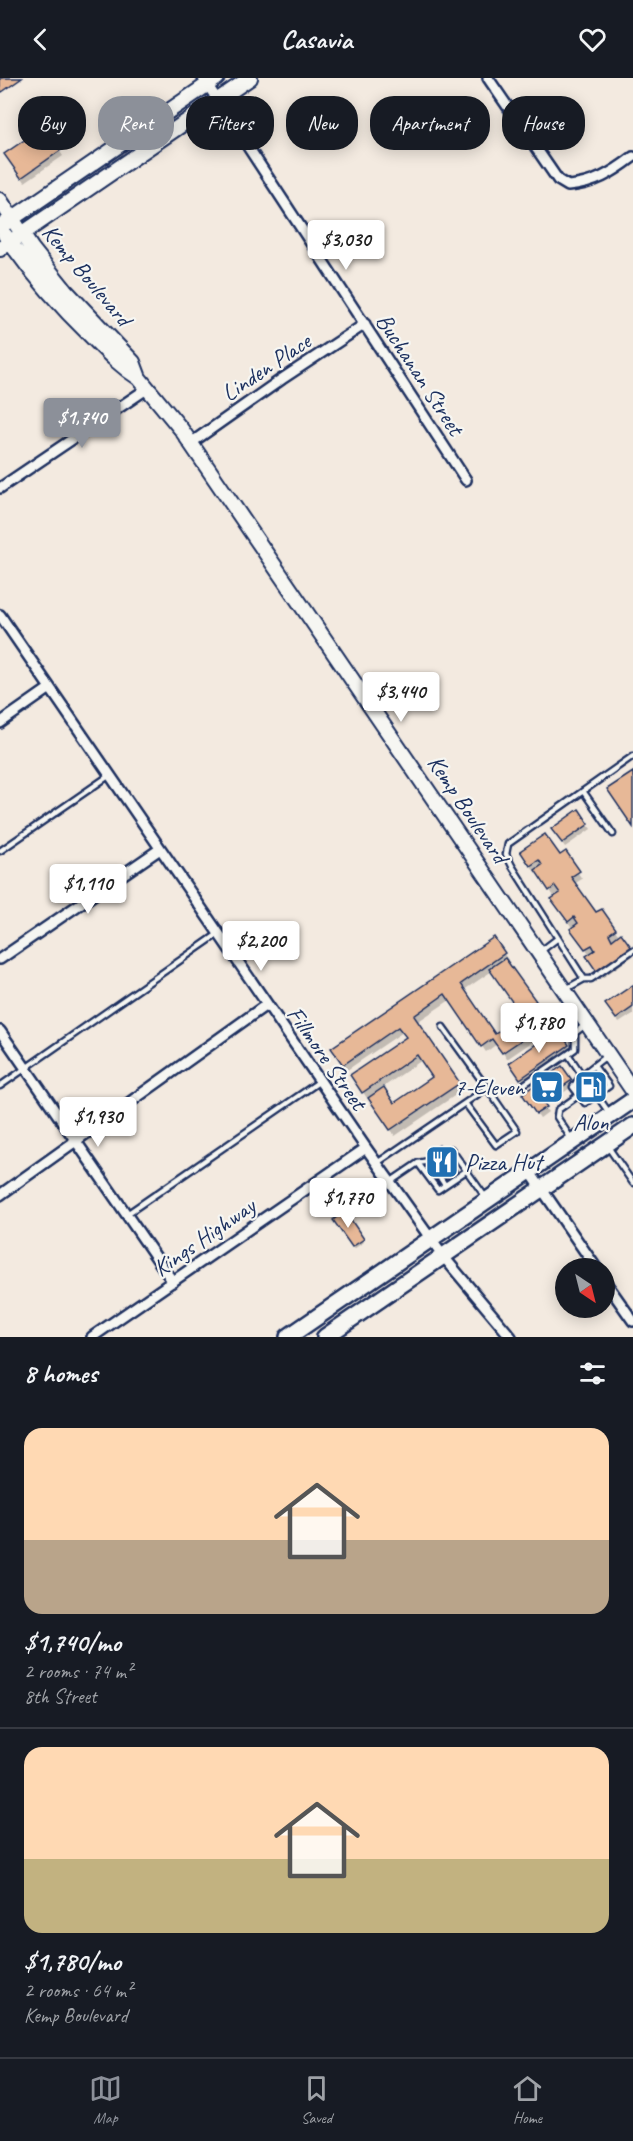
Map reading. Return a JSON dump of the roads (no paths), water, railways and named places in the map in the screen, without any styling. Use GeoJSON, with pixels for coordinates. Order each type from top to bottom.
{"type":"FeatureCollection","features":[{"type":"Feature","properties":{"kind":"main road"},"geometry":{"type":"LineString","coordinates":[[224,96],[250,78]]}},
{"type":"Feature","properties":{"kind":"main road"},"geometry":{"type":"LineString","coordinates":[[0,228],[209,80]]}},
{"type":"Feature","properties":{"kind":"main road"},"geometry":{"type":"LineString","coordinates":[[5,246],[186,122]]}},
{"type":"Feature","properties":{"kind":"main road","name":"Kemp Boulevard"},"geometry":{"type":"LineString","coordinates":[[0,200],[22,234],[65,290],[133,362],[144,383],[191,443],[633,1091]]}},
{"type":"Feature","properties":{"kind":"main road","name":"Kemp Boulevard"},"geometry":{"type":"LineString","coordinates":[[0,228],[5,246],[25,264],[65,310],[122,368],[144,383]]}},
{"type":"Feature","properties":{"kind":"main road"},"geometry":{"type":"LineString","coordinates":[[288,1337],[633,1100]]}},
{"type":"Feature","properties":{"kind":"main road"},"geometry":{"type":"LineString","coordinates":[[325,1337],[633,1126]]}},
{"type":"Feature","properties":{"kind":"street"},"geometry":{"type":"LineString","coordinates":[[488,78],[558,180],[568,186],[594,182],[615,171],[633,157]]}},
{"type":"Feature","properties":{"kind":"street","name":"Buchanan Street"},"geometry":{"type":"LineString","coordinates":[[209,80],[216,96]]}},
{"type":"Feature","properties":{"kind":"street","name":"Buchanan Street"},"geometry":{"type":"LineString","coordinates":[[251,150],[466,480]]}},
{"type":"Feature","properties":{"kind":"street","name":"Linden Place"},"geometry":{"type":"LineString","coordinates":[[191,443],[365,324]]}},
{"type":"Feature","properties":{"kind":"street"},"geometry":{"type":"LineString","coordinates":[[0,488],[144,383]]}},
{"type":"Feature","properties":{"kind":"street","name":"Fillmore Street"},"geometry":{"type":"LineString","coordinates":[[0,615],[266,1005],[390,1182],[443,1256],[512,1337]]}},
{"type":"Feature","properties":{"kind":"street"},"geometry":{"type":"LineString","coordinates":[[0,723],[50,688]]}},
{"type":"Feature","properties":{"kind":"street"},"geometry":{"type":"LineString","coordinates":[[0,959],[160,849]]}},
{"type":"Feature","properties":{"kind":"street"},"geometry":{"type":"LineString","coordinates":[[0,1195],[266,1005]]}},
{"type":"Feature","properties":{"kind":"street"},"geometry":{"type":"LineString","coordinates":[[0,1030],[173,1282]]}},
{"type":"Feature","properties":{"kind":"street","name":"Kings Highway"},"geometry":{"type":"LineString","coordinates":[[92,1337],[366,1148]]}},
{"type":"Feature","properties":{"kind":"street"},"geometry":{"type":"LineString","coordinates":[[530,1172],[589,1258]]}},
{"type":"Feature","properties":{"kind":"street"},"geometry":{"type":"LineString","coordinates":[[615,1296],[633,1321]]}},
{"type":"Feature","properties":{"kind":"lane"},"geometry":{"type":"LineString","coordinates":[[584,979],[512,866],[506,854],[508,844],[633,756]]}},
{"type":"Feature","properties":{"kind":"lane"},"geometry":{"type":"LineString","coordinates":[[0,851],[110,775]]}},
{"type":"Feature","properties":{"kind":"lane"},"geometry":{"type":"LineString","coordinates":[[583,791],[613,834]]}},
{"type":"Feature","properties":{"kind":"lane"},"geometry":{"type":"LineString","coordinates":[[0,1086],[218,934]]}},
{"type":"Feature","properties":{"kind":"lane"},"geometry":{"type":"LineString","coordinates":[[538,952],[558,938]]}},
{"type":"Feature","properties":{"kind":"lane"},"geometry":{"type":"LineString","coordinates":[[564,990],[584,979],[591,979],[633,950]]}},
{"type":"Feature","properties":{"kind":"lane"},"geometry":{"type":"LineString","coordinates":[[522,1085],[575,1049],[575,1033],[587,1024]]}},
{"type":"Feature","properties":{"kind":"lane"},"geometry":{"type":"LineString","coordinates":[[443,1027],[517,1131],[496,1145],[465,1103]]}},
{"type":"Feature","properties":{"kind":"lane"},"geometry":{"type":"LineString","coordinates":[[568,1054],[587,1081]]}},
{"type":"Feature","properties":{"kind":"lane"},"geometry":{"type":"LineString","coordinates":[[594,1066],[609,1086],[585,1103],[573,1087],[582,1075],[608,1055]]}},
{"type":"Feature","properties":{"kind":"lane"},"geometry":{"type":"LineString","coordinates":[[127,1214],[320,1081]]}},
{"type":"Feature","properties":{"kind":"lane"},"geometry":{"type":"LineString","coordinates":[[377,1163],[487,1088]]}},
{"type":"Feature","properties":{"kind":"lane"},"geometry":{"type":"LineString","coordinates":[[573,1142],[557,1118],[558,1110],[579,1095]]}},
{"type":"Feature","properties":{"kind":"lane"},"geometry":{"type":"LineString","coordinates":[[596,1095],[611,1115]]}},
{"type":"Feature","properties":{"kind":"lane"},"geometry":{"type":"LineString","coordinates":[[606,1145],[633,1183]]}},
{"type":"Feature","properties":{"kind":"lane"},"geometry":{"type":"LineString","coordinates":[[451,1149],[487,1201]]}},
{"type":"Feature","properties":{"kind":"lane"},"geometry":{"type":"LineString","coordinates":[[390,1182],[418,1163],[429,1161],[445,1185]]}},
{"type":"Feature","properties":{"kind":"lane"},"geometry":{"type":"LineString","coordinates":[[418,1163],[438,1190],[466,1171]]}},
{"type":"Feature","properties":{"kind":"place","name":"7-Eleven"},"geometry":{"type":"Point","coordinates":[547,1087]}},
{"type":"Feature","properties":{"kind":"place","name":"Alon"},"geometry":{"type":"Point","coordinates":[591,1087]}},
{"type":"Feature","properties":{"kind":"place","name":"Pizza Hut"},"geometry":{"type":"Point","coordinates":[442,1162]}}]}
